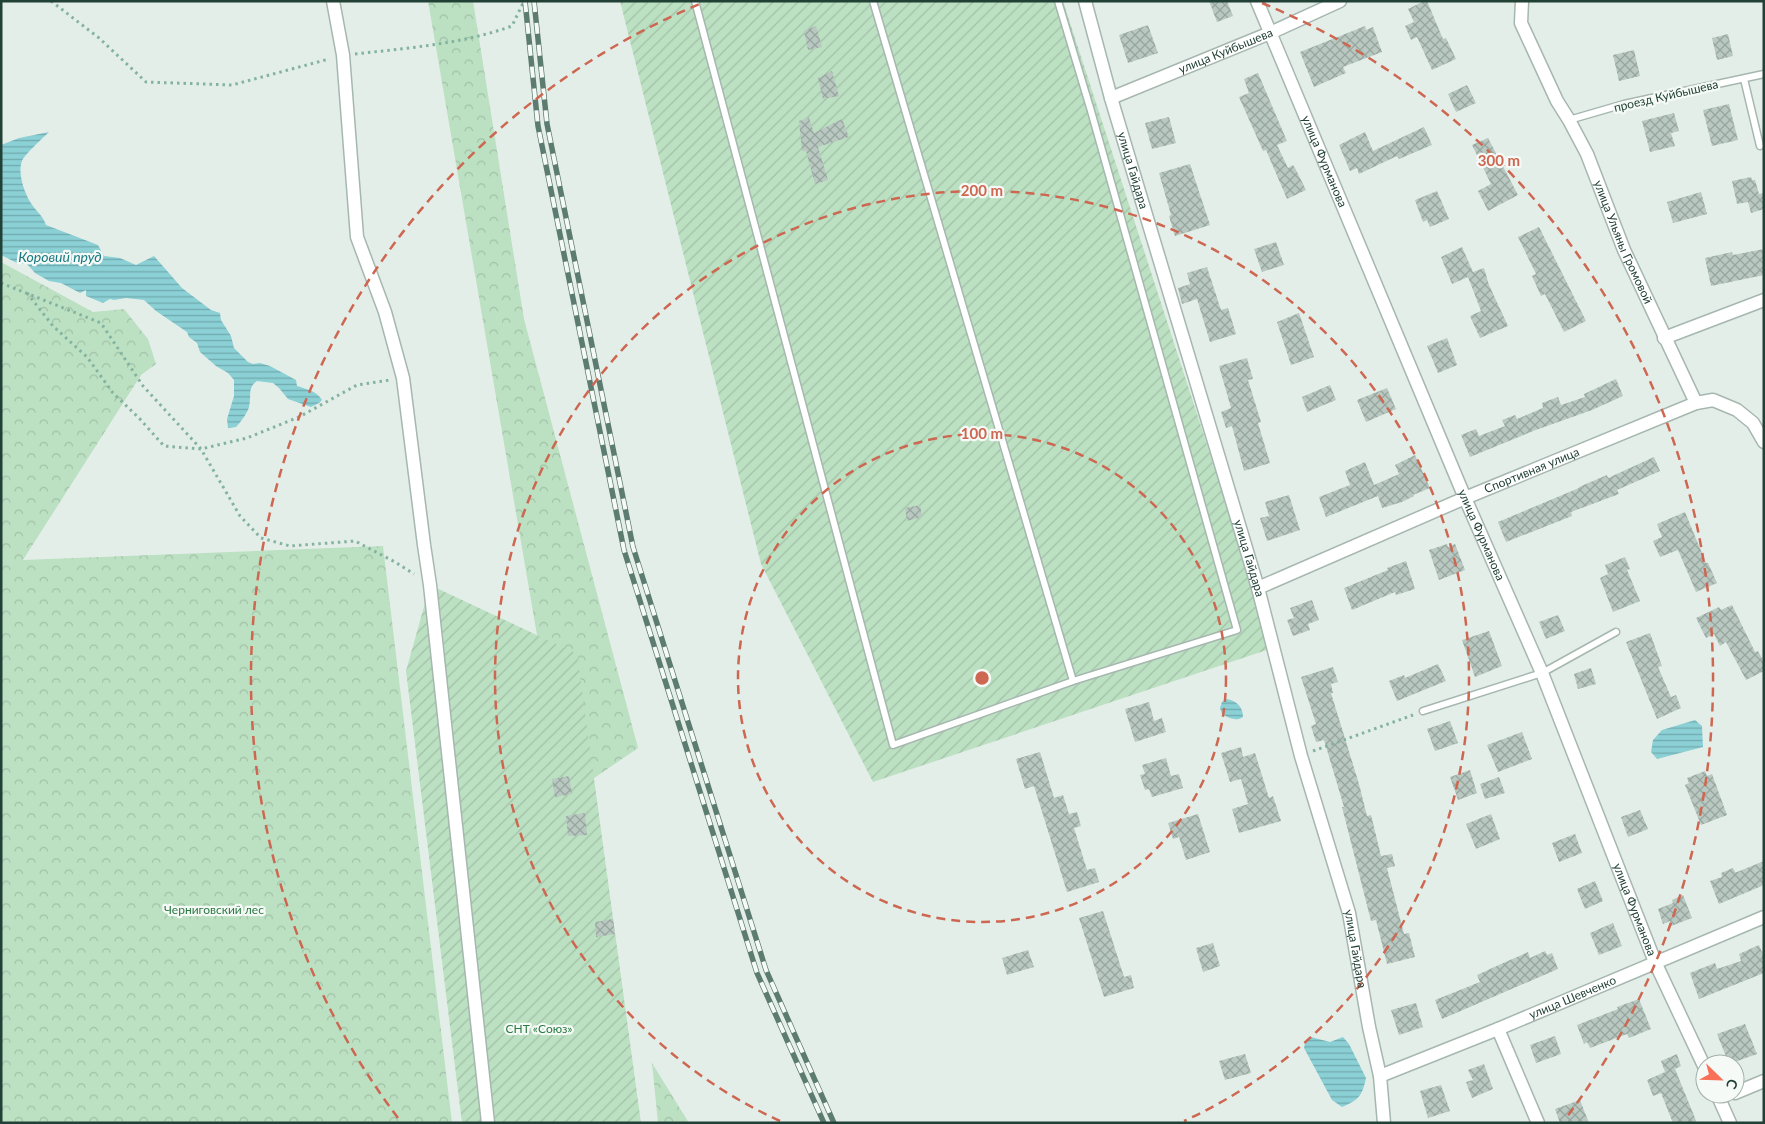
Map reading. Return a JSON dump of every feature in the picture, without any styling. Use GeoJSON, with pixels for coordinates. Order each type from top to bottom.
{"type":"FeatureCollection","features":[{"type":"Feature","properties":{"kind":"street"},"geometry":{"type":"LineString","coordinates":[[333,1],[343,55],[356,237],[386,312],[403,378],[430,585],[488,1123]]}},
{"type":"Feature","properties":{"kind":"street","name":"улица Гайдара"},"geometry":{"type":"LineString","coordinates":[[1084,1],[1111,98],[1258,588],[1269,650],[1348,912],[1380,1076],[1384,1123]]}},
{"type":"Feature","properties":{"kind":"street","name":"улица Фурманова"},"geometry":{"type":"LineString","coordinates":[[1257,1],[1464,498],[1542,673],[1655,962],[1698,1054]]}},
{"type":"Feature","properties":{"kind":"street","name":"улица Куйбышева"},"geometry":{"type":"LineString","coordinates":[[1111,98],[1270,33],[1340,1]]}},
{"type":"Feature","properties":{"kind":"street","name":"улица Ульяны Громовой"},"geometry":{"type":"LineString","coordinates":[[1522,1],[1521,23],[1557,102],[1587,154],[1624,250],[1696,403]]}},
{"type":"Feature","properties":{"kind":"street"},"geometry":{"type":"LineString","coordinates":[[1664,338],[1764,300]]}},
{"type":"Feature","properties":{"kind":"street"},"geometry":{"type":"LineString","coordinates":[[1696,403],[1713,400],[1737,410],[1753,423],[1764,442]]}},
{"type":"Feature","properties":{"kind":"street","name":"Спортивная улица"},"geometry":{"type":"LineString","coordinates":[[1258,588],[1464,498],[1696,403]]}},
{"type":"Feature","properties":{"kind":"street","name":"улица Шевченко"},"geometry":{"type":"LineString","coordinates":[[1380,1076],[1498,1029],[1764,917]]}},
{"type":"Feature","properties":{"kind":"street"},"geometry":{"type":"LineString","coordinates":[[1498,1029],[1538,1123]]}},
{"type":"Feature","properties":{"kind":"street"},"geometry":{"type":"LineString","coordinates":[[1745,1088],[1764,1081]]}},
{"type":"Feature","properties":{"kind":"street"},"geometry":{"type":"LineString","coordinates":[[1722,1104],[1730,1123]]}},
{"type":"Feature","properties":{"kind":"lane"},"geometry":{"type":"LineString","coordinates":[[695,1],[893,745],[1073,680],[1237,630],[1094,120],[1058,1]]}},
{"type":"Feature","properties":{"kind":"lane"},"geometry":{"type":"LineString","coordinates":[[873,1],[1073,680]]}},
{"type":"Feature","properties":{"kind":"lane","name":"проезд Куйбышева"},"geometry":{"type":"LineString","coordinates":[[1569,120],[1624,104],[1764,74]]}},
{"type":"Feature","properties":{"kind":"lane"},"geometry":{"type":"LineString","coordinates":[[1744,78],[1760,146]]}},
{"type":"Feature","properties":{"kind":"lane"},"geometry":{"type":"LineString","coordinates":[[1423,711],[1542,673],[1616,632]]}},
{"type":"Feature","properties":{"kind":"path"},"geometry":{"type":"LineString","coordinates":[[51,1],[99,38],[146,82],[232,85],[343,55],[465,39],[493,33],[512,26],[524,1]]}},
{"type":"Feature","properties":{"kind":"path"},"geometry":{"type":"LineString","coordinates":[[1,283],[102,323],[143,386],[201,449],[240,516],[261,538],[290,546],[355,541],[395,562],[430,585]]}},
{"type":"Feature","properties":{"kind":"path"},"geometry":{"type":"LineString","coordinates":[[26,293],[54,326],[87,357],[113,393],[164,446],[201,449],[247,438],[299,417],[357,385],[403,378]]}},
{"type":"Feature","properties":{"kind":"path"},"geometry":{"type":"LineString","coordinates":[[1301,756],[1423,711]]}},
{"type":"Feature","properties":{"kind":"green space"},"geometry":{"type":"Polygon","coordinates":[[[428,1],[473,1],[524,319],[638,748],[565,798],[428,1]]]}},
{"type":"Feature","properties":{"kind":"green space"},"geometry":{"type":"Polygon","coordinates":[[[620,1],[1063,1],[1273,648],[873,782],[761,564],[620,1]]]}},
{"type":"Feature","properties":{"kind":"green space","name":"Черниговский лес"},"geometry":{"type":"Polygon","coordinates":[[[1,262],[93,312],[124,309],[148,339],[156,364],[141,375],[23,560],[383,546],[452,1123],[1,1123],[1,262]]]}},
{"type":"Feature","properties":{"kind":"green space","name":"СНТ «Союз»"},"geometry":{"type":"Polygon","coordinates":[[[430,585],[577,654],[641,1123],[462,1123],[406,671],[430,585]]]}},
{"type":"Feature","properties":{"kind":"green space"},"geometry":{"type":"Polygon","coordinates":[[[652,1063],[689,1123],[658,1123],[652,1063]]]}},
{"type":"Feature","properties":{"kind":"water","name":"Коровий пруд"},"geometry":{"type":"Polygon","coordinates":[[[49,132],[24,158],[20,172],[27,196],[46,225],[98,245],[104,256],[120,258],[136,265],[154,256],[182,288],[211,310],[220,313],[221,320],[231,336],[234,348],[248,362],[270,366],[296,380],[297,386],[314,392],[322,400],[311,407],[288,399],[273,383],[257,381],[251,389],[249,407],[246,414],[236,427],[228,428],[227,419],[234,396],[234,380],[228,373],[216,366],[200,352],[197,343],[189,337],[187,332],[156,311],[144,300],[110,299],[103,303],[86,296],[86,290],[80,293],[61,283],[49,281],[35,273],[27,264],[17,263],[1,255],[1,145],[19,138],[49,132]]]}},
{"type":"Feature","properties":{"kind":"water"},"geometry":{"type":"Polygon","coordinates":[[[1227,699],[1239,705],[1243,717],[1235,719],[1222,714],[1220,708],[1222,702],[1227,699]]]}},
{"type":"Feature","properties":{"kind":"water"},"geometry":{"type":"Polygon","coordinates":[[[1695,720],[1702,726],[1703,747],[1657,759],[1651,752],[1653,740],[1662,730],[1695,720]]]}},
{"type":"Feature","properties":{"kind":"water"},"geometry":{"type":"Polygon","coordinates":[[[1311,1037],[1330,1042],[1343,1037],[1349,1044],[1366,1078],[1359,1097],[1352,1102],[1342,1107],[1332,1100],[1304,1048],[1305,1043],[1311,1037]]]}},
{"type":"Feature","properties":{"kind":"building"},"geometry":{"type":"Polygon","coordinates":[[[1209,1],[1227,1],[1233,16],[1217,22],[1209,1]]]}},
{"type":"Feature","properties":{"kind":"building"},"geometry":{"type":"Polygon","coordinates":[[[1427,1],[1443,39],[1446,38],[1456,59],[1432,70],[1417,37],[1411,40],[1405,26],[1414,22],[1408,9],[1427,1]]]}},
{"type":"Feature","properties":{"kind":"building"},"geometry":{"type":"Polygon","coordinates":[[[1148,25],[1158,53],[1128,63],[1119,35],[1148,25]]]}},
{"type":"Feature","properties":{"kind":"building"},"geometry":{"type":"Polygon","coordinates":[[[816,26],[822,47],[808,50],[804,31],[816,26]]]}},
{"type":"Feature","properties":{"kind":"building"},"geometry":{"type":"Polygon","coordinates":[[[1365,26],[1366,30],[1373,27],[1382,52],[1343,67],[1346,73],[1314,87],[1300,52],[1365,26]]]}},
{"type":"Feature","properties":{"kind":"building"},"geometry":{"type":"Polygon","coordinates":[[[1728,34],[1733,56],[1717,60],[1712,38],[1728,34]]]}},
{"type":"Feature","properties":{"kind":"building"},"geometry":{"type":"Polygon","coordinates":[[[1634,50],[1640,76],[1619,81],[1613,55],[1634,50]]]}},
{"type":"Feature","properties":{"kind":"building"},"geometry":{"type":"Polygon","coordinates":[[[832,71],[839,96],[823,99],[818,78],[832,71]]]}},
{"type":"Feature","properties":{"kind":"building"},"geometry":{"type":"Polygon","coordinates":[[[1258,73],[1287,141],[1277,145],[1288,168],[1293,165],[1306,190],[1287,199],[1266,150],[1263,151],[1239,97],[1249,93],[1244,79],[1258,73]]]}},
{"type":"Feature","properties":{"kind":"building"},"geometry":{"type":"Polygon","coordinates":[[[1467,85],[1476,103],[1456,112],[1448,94],[1467,85]]]}},
{"type":"Feature","properties":{"kind":"building"},"geometry":{"type":"Polygon","coordinates":[[[1729,104],[1738,140],[1712,146],[1703,110],[1729,104]]]}},
{"type":"Feature","properties":{"kind":"building"},"geometry":{"type":"Polygon","coordinates":[[[1674,113],[1679,131],[1671,133],[1675,146],[1650,152],[1642,121],[1674,113]]]}},
{"type":"Feature","properties":{"kind":"building"},"geometry":{"type":"Polygon","coordinates":[[[1169,117],[1176,143],[1152,149],[1145,123],[1169,117]]]}},
{"type":"Feature","properties":{"kind":"building"},"geometry":{"type":"Polygon","coordinates":[[[809,118],[814,133],[842,119],[849,137],[818,147],[828,180],[815,184],[806,151],[802,151],[799,121],[809,118]]]}},
{"type":"Feature","properties":{"kind":"building"},"geometry":{"type":"Polygon","coordinates":[[[1424,127],[1432,145],[1399,159],[1397,156],[1359,174],[1357,168],[1350,171],[1339,145],[1365,132],[1373,151],[1424,127]]]}},
{"type":"Feature","properties":{"kind":"building"},"geometry":{"type":"Polygon","coordinates":[[[1488,138],[1518,195],[1488,211],[1478,191],[1491,184],[1472,145],[1488,138]]]}},
{"type":"Feature","properties":{"kind":"building"},"geometry":{"type":"Polygon","coordinates":[[[1190,164],[1210,225],[1175,236],[1159,173],[1190,164]]]}},
{"type":"Feature","properties":{"kind":"building"},"geometry":{"type":"Polygon","coordinates":[[[1751,177],[1752,180],[1755,180],[1759,194],[1764,193],[1764,209],[1751,213],[1748,202],[1737,204],[1732,181],[1751,177]]]}},
{"type":"Feature","properties":{"kind":"building"},"geometry":{"type":"Polygon","coordinates":[[[1437,191],[1449,219],[1430,227],[1427,220],[1423,222],[1415,200],[1437,191]]]}},
{"type":"Feature","properties":{"kind":"building"},"geometry":{"type":"Polygon","coordinates":[[[1701,192],[1707,214],[1673,223],[1667,202],[1701,192]]]}},
{"type":"Feature","properties":{"kind":"building"},"geometry":{"type":"Polygon","coordinates":[[[1539,227],[1586,321],[1564,332],[1545,294],[1541,296],[1532,276],[1536,274],[1518,237],[1539,227]]]}},
{"type":"Feature","properties":{"kind":"building"},"geometry":{"type":"Polygon","coordinates":[[[1276,242],[1284,265],[1262,272],[1254,249],[1276,242]]]}},
{"type":"Feature","properties":{"kind":"building"},"geometry":{"type":"Polygon","coordinates":[[[1462,247],[1473,272],[1484,268],[1489,285],[1508,326],[1480,338],[1470,316],[1481,311],[1468,277],[1452,284],[1441,257],[1462,247]]]}},
{"type":"Feature","properties":{"kind":"building"},"geometry":{"type":"Polygon","coordinates":[[[1764,249],[1764,275],[1711,286],[1705,258],[1732,252],[1733,255],[1764,249]]]}},
{"type":"Feature","properties":{"kind":"building"},"geometry":{"type":"Polygon","coordinates":[[[1207,267],[1221,310],[1228,308],[1236,334],[1210,342],[1197,299],[1182,304],[1178,288],[1190,284],[1187,273],[1207,267]]]}},
{"type":"Feature","properties":{"kind":"building"},"geometry":{"type":"Polygon","coordinates":[[[1299,313],[1314,357],[1291,365],[1277,322],[1299,313]]]}},
{"type":"Feature","properties":{"kind":"building"},"geometry":{"type":"Polygon","coordinates":[[[1447,338],[1457,365],[1438,373],[1427,346],[1447,338]]]}},
{"type":"Feature","properties":{"kind":"building"},"geometry":{"type":"Polygon","coordinates":[[[1247,358],[1253,379],[1248,380],[1261,422],[1258,423],[1270,463],[1244,471],[1232,426],[1226,428],[1221,412],[1231,408],[1219,366],[1247,358]]]}},
{"type":"Feature","properties":{"kind":"building"},"geometry":{"type":"Polygon","coordinates":[[[1616,379],[1623,396],[1592,410],[1533,431],[1470,457],[1461,435],[1476,429],[1479,436],[1505,426],[1502,420],[1515,415],[1517,419],[1543,408],[1542,403],[1558,397],[1561,405],[1585,397],[1584,394],[1616,379]]]}},
{"type":"Feature","properties":{"kind":"building"},"geometry":{"type":"Polygon","coordinates":[[[1330,385],[1336,400],[1307,412],[1302,397],[1330,385]]]}},
{"type":"Feature","properties":{"kind":"building"},"geometry":{"type":"Polygon","coordinates":[[[1387,388],[1396,409],[1366,422],[1357,400],[1387,388]]]}},
{"type":"Feature","properties":{"kind":"building"},"geometry":{"type":"Polygon","coordinates":[[[1415,455],[1430,488],[1402,502],[1382,508],[1378,496],[1326,517],[1319,497],[1350,485],[1345,471],[1365,462],[1374,485],[1399,474],[1395,465],[1415,455]]]}},
{"type":"Feature","properties":{"kind":"building"},"geometry":{"type":"Polygon","coordinates":[[[1654,457],[1660,471],[1617,490],[1619,494],[1571,512],[1572,516],[1506,542],[1498,522],[1607,475],[1608,478],[1654,457]]]}},
{"type":"Feature","properties":{"kind":"building"},"geometry":{"type":"Polygon","coordinates":[[[1289,495],[1300,530],[1267,541],[1260,518],[1269,516],[1265,502],[1289,495]]]}},
{"type":"Feature","properties":{"kind":"building"},"geometry":{"type":"Polygon","coordinates":[[[920,505],[922,517],[907,521],[905,508],[920,505]]]}},
{"type":"Feature","properties":{"kind":"building"},"geometry":{"type":"Polygon","coordinates":[[[1685,512],[1706,563],[1708,563],[1717,583],[1696,592],[1678,550],[1660,557],[1653,541],[1662,537],[1657,524],[1685,512]]]}},
{"type":"Feature","properties":{"kind":"building"},"geometry":{"type":"Polygon","coordinates":[[[1447,544],[1448,547],[1455,544],[1465,570],[1439,580],[1429,550],[1447,544]]]}},
{"type":"Feature","properties":{"kind":"building"},"geometry":{"type":"Polygon","coordinates":[[[1625,557],[1630,569],[1627,570],[1640,601],[1613,612],[1600,578],[1608,574],[1605,565],[1625,557]]]}},
{"type":"Feature","properties":{"kind":"building"},"geometry":{"type":"Polygon","coordinates":[[[1406,561],[1415,589],[1396,595],[1395,592],[1352,610],[1344,588],[1406,561]]]}},
{"type":"Feature","properties":{"kind":"building"},"geometry":{"type":"Polygon","coordinates":[[[1312,600],[1319,620],[1308,624],[1310,630],[1293,636],[1287,620],[1294,618],[1290,608],[1312,600]]]}},
{"type":"Feature","properties":{"kind":"building"},"geometry":{"type":"Polygon","coordinates":[[[1732,605],[1755,652],[1758,651],[1764,662],[1764,671],[1746,680],[1726,642],[1720,646],[1714,634],[1706,638],[1696,618],[1719,607],[1721,610],[1732,605]]]}},
{"type":"Feature","properties":{"kind":"building"},"geometry":{"type":"Polygon","coordinates":[[[1558,615],[1565,631],[1546,639],[1539,622],[1558,615]]]}},
{"type":"Feature","properties":{"kind":"building"},"geometry":{"type":"Polygon","coordinates":[[[1489,631],[1502,666],[1475,677],[1462,640],[1489,631]]]}},
{"type":"Feature","properties":{"kind":"building"},"geometry":{"type":"Polygon","coordinates":[[[1650,633],[1662,666],[1658,667],[1671,697],[1676,695],[1681,708],[1657,719],[1626,642],[1650,633]]]}},
{"type":"Feature","properties":{"kind":"building"},"geometry":{"type":"Polygon","coordinates":[[[1438,664],[1446,681],[1397,701],[1389,681],[1404,675],[1405,678],[1438,664]]]}},
{"type":"Feature","properties":{"kind":"building"},"geometry":{"type":"Polygon","coordinates":[[[1333,667],[1338,682],[1331,684],[1333,693],[1331,693],[1367,816],[1371,815],[1381,856],[1392,854],[1395,866],[1387,868],[1404,934],[1409,933],[1415,957],[1387,964],[1376,920],[1371,921],[1342,807],[1344,807],[1324,740],[1316,742],[1311,726],[1316,724],[1301,677],[1333,667]]]}},
{"type":"Feature","properties":{"kind":"building"},"geometry":{"type":"Polygon","coordinates":[[[1591,668],[1596,684],[1578,689],[1574,674],[1591,668]]]}},
{"type":"Feature","properties":{"kind":"building"},"geometry":{"type":"Polygon","coordinates":[[[1149,702],[1154,721],[1162,718],[1166,732],[1135,742],[1125,709],[1149,702]]]}},
{"type":"Feature","properties":{"kind":"building"},"geometry":{"type":"Polygon","coordinates":[[[1450,721],[1458,743],[1435,751],[1427,729],[1450,721]]]}},
{"type":"Feature","properties":{"kind":"building"},"geometry":{"type":"Polygon","coordinates":[[[1522,732],[1532,759],[1498,772],[1487,745],[1522,732]]]}},
{"type":"Feature","properties":{"kind":"building"},"geometry":{"type":"Polygon","coordinates":[[[1241,747],[1243,757],[1255,753],[1269,798],[1273,796],[1281,821],[1239,833],[1232,809],[1248,804],[1241,779],[1230,782],[1221,753],[1241,747]]]}},
{"type":"Feature","properties":{"kind":"building"},"geometry":{"type":"Polygon","coordinates":[[[1040,752],[1054,798],[1063,795],[1069,814],[1077,812],[1081,826],[1074,828],[1087,870],[1095,868],[1099,882],[1067,892],[1034,786],[1025,789],[1016,759],[1040,752]]]}},
{"type":"Feature","properties":{"kind":"building"},"geometry":{"type":"Polygon","coordinates":[[[1166,758],[1171,776],[1179,774],[1183,788],[1152,797],[1149,789],[1145,790],[1140,775],[1145,774],[1142,765],[1166,758]]]}},
{"type":"Feature","properties":{"kind":"building"},"geometry":{"type":"Polygon","coordinates":[[[1470,770],[1477,793],[1458,800],[1450,777],[1470,770]]]}},
{"type":"Feature","properties":{"kind":"building"},"geometry":{"type":"Polygon","coordinates":[[[1705,771],[1707,776],[1712,774],[1727,815],[1701,825],[1685,785],[1689,783],[1687,778],[1705,771]]]}},
{"type":"Feature","properties":{"kind":"building"},"geometry":{"type":"Polygon","coordinates":[[[569,776],[572,794],[555,797],[552,779],[569,776]]]}},
{"type":"Feature","properties":{"kind":"building"},"geometry":{"type":"Polygon","coordinates":[[[1499,777],[1505,793],[1485,799],[1480,784],[1499,777]]]}},
{"type":"Feature","properties":{"kind":"building"},"geometry":{"type":"Polygon","coordinates":[[[1640,810],[1648,829],[1628,837],[1621,817],[1640,810]]]}},
{"type":"Feature","properties":{"kind":"building"},"geometry":{"type":"Polygon","coordinates":[[[585,813],[587,835],[568,836],[566,816],[585,813]]]}},
{"type":"Feature","properties":{"kind":"building"},"geometry":{"type":"Polygon","coordinates":[[[1198,814],[1210,852],[1186,860],[1179,837],[1173,839],[1168,823],[1198,814]]]}},
{"type":"Feature","properties":{"kind":"building"},"geometry":{"type":"Polygon","coordinates":[[[1491,814],[1500,839],[1476,849],[1466,824],[1491,814]]]}},
{"type":"Feature","properties":{"kind":"building"},"geometry":{"type":"Polygon","coordinates":[[[1575,834],[1582,853],[1559,862],[1552,843],[1575,834]]]}},
{"type":"Feature","properties":{"kind":"building"},"geometry":{"type":"Polygon","coordinates":[[[1764,861],[1764,885],[1719,904],[1710,881],[1722,877],[1721,873],[1733,868],[1737,872],[1764,861]]]}},
{"type":"Feature","properties":{"kind":"building"},"geometry":{"type":"Polygon","coordinates":[[[1595,881],[1603,901],[1585,909],[1577,889],[1595,881]]]}},
{"type":"Feature","properties":{"kind":"building"},"geometry":{"type":"Polygon","coordinates":[[[1683,895],[1692,918],[1671,926],[1670,921],[1663,924],[1658,909],[1673,903],[1672,900],[1683,895]]]}},
{"type":"Feature","properties":{"kind":"building"},"geometry":{"type":"Polygon","coordinates":[[[1103,911],[1124,977],[1131,975],[1134,988],[1104,997],[1079,918],[1103,911]]]}},
{"type":"Feature","properties":{"kind":"building"},"geometry":{"type":"Polygon","coordinates":[[[613,919],[615,934],[596,937],[595,922],[613,919]]]}},
{"type":"Feature","properties":{"kind":"building"},"geometry":{"type":"Polygon","coordinates":[[[1613,923],[1622,946],[1599,955],[1590,933],[1613,923]]]}},
{"type":"Feature","properties":{"kind":"building"},"geometry":{"type":"Polygon","coordinates":[[[1213,943],[1220,966],[1203,972],[1196,948],[1213,943]]]}},
{"type":"Feature","properties":{"kind":"building"},"geometry":{"type":"Polygon","coordinates":[[[1759,945],[1764,957],[1764,973],[1699,999],[1690,973],[1715,963],[1717,969],[1741,961],[1739,954],[1759,945]]]}},
{"type":"Feature","properties":{"kind":"building"},"geometry":{"type":"Polygon","coordinates":[[[1028,950],[1034,967],[1007,975],[1002,958],[1028,950]]]}},
{"type":"Feature","properties":{"kind":"building"},"geometry":{"type":"Polygon","coordinates":[[[1545,951],[1547,955],[1552,953],[1558,969],[1442,1019],[1435,1000],[1480,982],[1477,975],[1501,964],[1528,952],[1530,958],[1545,951]]]}},
{"type":"Feature","properties":{"kind":"building"},"geometry":{"type":"Polygon","coordinates":[[[1639,999],[1651,1029],[1629,1038],[1627,1034],[1590,1048],[1587,1042],[1584,1044],[1577,1025],[1639,999]]]}},
{"type":"Feature","properties":{"kind":"building"},"geometry":{"type":"Polygon","coordinates":[[[1416,1003],[1423,1027],[1399,1035],[1391,1010],[1416,1003]]]}},
{"type":"Feature","properties":{"kind":"building"},"geometry":{"type":"Polygon","coordinates":[[[1745,1024],[1757,1054],[1745,1058],[1745,1054],[1725,1054],[1717,1034],[1745,1024]]]}},
{"type":"Feature","properties":{"kind":"building"},"geometry":{"type":"Polygon","coordinates":[[[1555,1036],[1561,1054],[1536,1063],[1530,1045],[1555,1036]]]}},
{"type":"Feature","properties":{"kind":"building"},"geometry":{"type":"Polygon","coordinates":[[[1245,1054],[1251,1073],[1225,1080],[1219,1061],[1245,1054]]]}},
{"type":"Feature","properties":{"kind":"building"},"geometry":{"type":"Polygon","coordinates":[[[1677,1054],[1681,1066],[1675,1069],[1697,1123],[1673,1123],[1661,1093],[1653,1096],[1647,1080],[1665,1072],[1661,1061],[1677,1054]]]}},
{"type":"Feature","properties":{"kind":"building"},"geometry":{"type":"Polygon","coordinates":[[[1484,1064],[1493,1089],[1472,1098],[1466,1082],[1473,1080],[1468,1070],[1484,1064]]]}},
{"type":"Feature","properties":{"kind":"building"},"geometry":{"type":"Polygon","coordinates":[[[1441,1085],[1450,1111],[1428,1118],[1420,1091],[1441,1085]]]}},
{"type":"Feature","properties":{"kind":"building"},"geometry":{"type":"Polygon","coordinates":[[[1580,1100],[1589,1123],[1560,1123],[1555,1109],[1580,1100]]]}},
{"type":"Feature","properties":{"kind":"railway"},"geometry":{"type":"LineString","coordinates":[[525,1],[538,126],[624,550],[757,973],[824,1123]]}},
{"type":"Feature","properties":{"kind":"railway"},"geometry":{"type":"LineString","coordinates":[[534,1],[547,124],[633,547],[766,970],[834,1123]]}}]}
